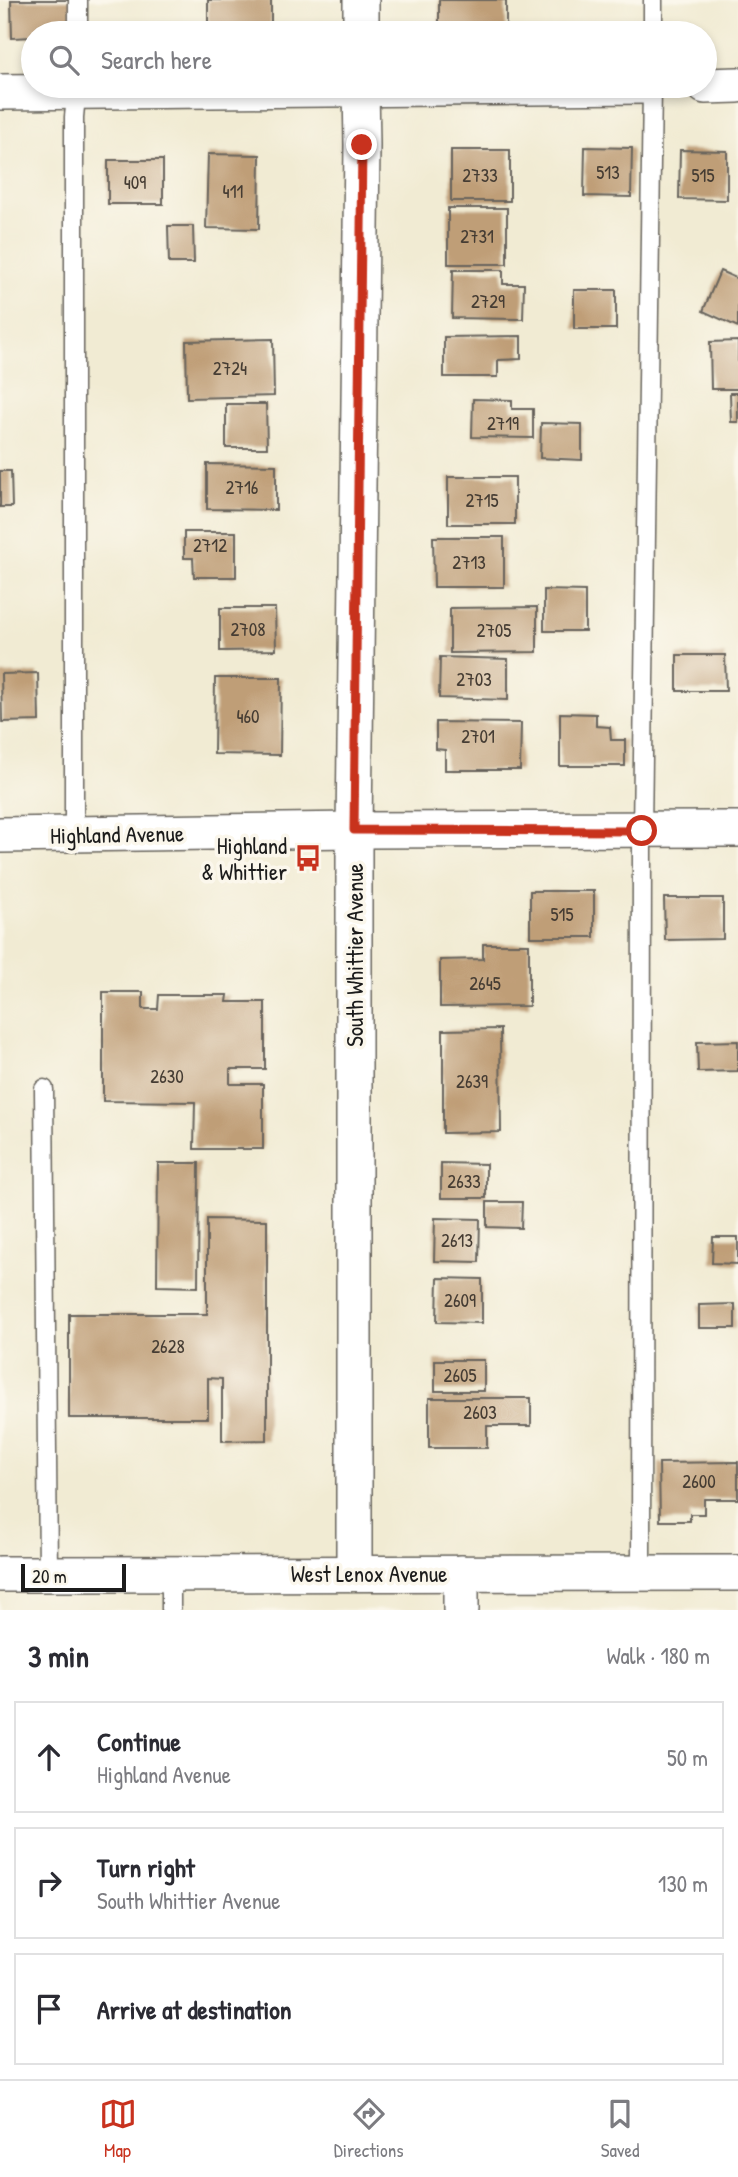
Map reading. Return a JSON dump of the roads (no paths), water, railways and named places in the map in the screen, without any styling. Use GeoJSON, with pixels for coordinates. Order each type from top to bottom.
{"type":"FeatureCollection","features":[{"type":"Feature","properties":{"kind":"street"},"geometry":{"type":"LineString","coordinates":[[361,21],[362,0]]}},
{"type":"Feature","properties":{"kind":"street"},"geometry":{"type":"LineString","coordinates":[[717,86],[738,85]]}},
{"type":"Feature","properties":{"kind":"street"},"geometry":{"type":"LineString","coordinates":[[0,92],[21,91]]}},
{"type":"Feature","properties":{"kind":"street","name":"South Whittier Avenue"},"geometry":{"type":"LineString","coordinates":[[354,1573],[354,830],[361,98]]}},
{"type":"Feature","properties":{"kind":"street","name":"Highland Avenue"},"geometry":{"type":"LineString","coordinates":[[0,835],[354,830],[738,829]]}},
{"type":"Feature","properties":{"kind":"street"},"geometry":{"type":"LineString","coordinates":[[461,1573],[461,1610]]}},
{"type":"Feature","properties":{"kind":"street","name":"West Lenox Avenue"},"geometry":{"type":"LineString","coordinates":[[0,1574],[738,1573]]}},
{"type":"Feature","properties":{"kind":"lane"},"geometry":{"type":"LineString","coordinates":[[78,0],[78,21]]}},
{"type":"Feature","properties":{"kind":"lane"},"geometry":{"type":"LineString","coordinates":[[653,0],[653,21]]}},
{"type":"Feature","properties":{"kind":"lane"},"geometry":{"type":"LineString","coordinates":[[74,834],[76,98]]}},
{"type":"Feature","properties":{"kind":"lane"},"geometry":{"type":"LineString","coordinates":[[641,1574],[642,831],[652,98]]}},
{"type":"Feature","properties":{"kind":"lane"},"geometry":{"type":"LineString","coordinates":[[44,1089],[48,1573]]}},
{"type":"Feature","properties":{"kind":"lane"},"geometry":{"type":"LineString","coordinates":[[171,1573],[171,1610]]}},
{"type":"Feature","properties":{"kind":"place","name":"Highland & Whittier"},"geometry":{"type":"Point","coordinates":[308,858]}}]}
